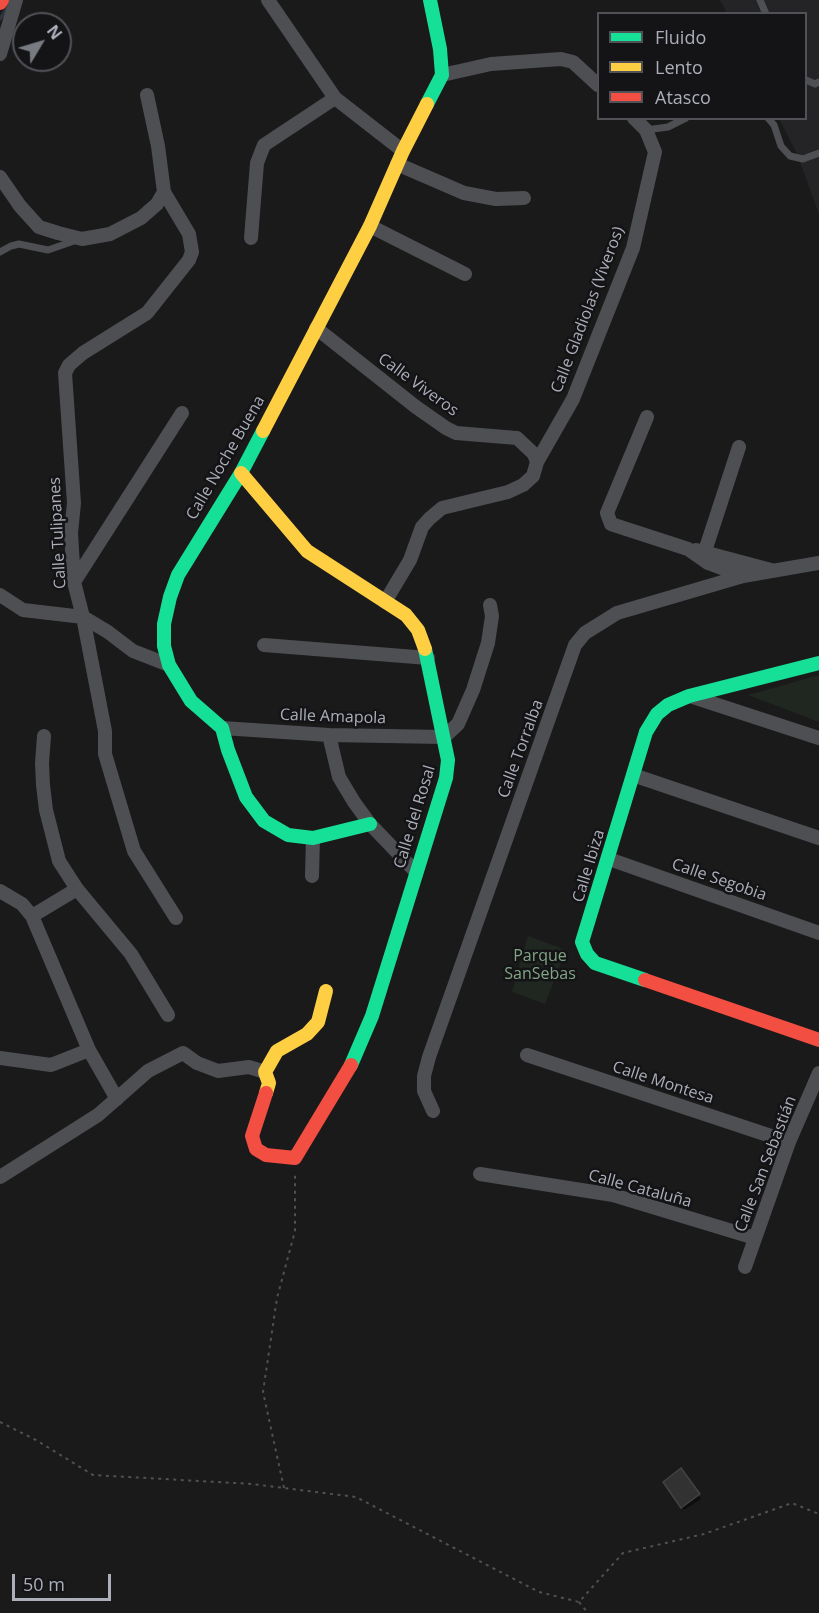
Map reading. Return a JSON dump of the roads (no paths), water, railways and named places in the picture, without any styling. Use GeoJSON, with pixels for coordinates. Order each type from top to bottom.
{"type":"FeatureCollection","features":[{"type":"Feature","properties":{"kind":"street"},"geometry":{"type":"LineString","coordinates":[[0,54],[16,0]]}},
{"type":"Feature","properties":{"kind":"street"},"geometry":{"type":"LineString","coordinates":[[268,0],[335,98],[400,157],[464,193],[496,200],[524,198]]}},
{"type":"Feature","properties":{"kind":"street"},"geometry":{"type":"LineString","coordinates":[[430,0],[440,49],[442,75],[491,64],[561,58],[573,62],[597,83]]}},
{"type":"Feature","properties":{"kind":"street","name":"Calle Noche Buena"},"geometry":{"type":"LineString","coordinates":[[222,728],[191,701],[169,665],[164,646],[164,624],[170,597],[178,575],[241,473],[370,226],[400,157],[442,75]]}},
{"type":"Feature","properties":{"kind":"street","name":"Calle Tulipanes"},"geometry":{"type":"LineString","coordinates":[[147,95],[158,146],[164,192],[189,234],[192,252],[189,260],[147,313],[83,353],[69,365],[64,373],[74,503],[71,533],[74,582],[105,731],[105,754],[134,851],[176,918]]}},
{"type":"Feature","properties":{"kind":"street"},"geometry":{"type":"LineString","coordinates":[[251,238],[259,153],[264,145],[335,98]]}},
{"type":"Feature","properties":{"kind":"street"},"geometry":{"type":"LineString","coordinates":[[636,120],[646,130]]}},
{"type":"Feature","properties":{"kind":"street","name":"Calle Gladiolas (Viveros)"},"geometry":{"type":"LineString","coordinates":[[385,602],[410,560],[422,527],[429,519],[442,508],[508,492],[523,485],[533,476],[537,462],[573,399],[633,248],[655,152],[646,130]]}},
{"type":"Feature","properties":{"kind":"street"},"geometry":{"type":"LineString","coordinates":[[0,177],[20,206],[39,227],[82,239],[110,234],[141,218],[157,204],[164,192]]}},
{"type":"Feature","properties":{"kind":"street"},"geometry":{"type":"LineString","coordinates":[[370,226],[465,274]]}},
{"type":"Feature","properties":{"kind":"street","name":"Calle Viveros"},"geometry":{"type":"LineString","coordinates":[[316,328],[446,428],[456,433],[517,438],[534,454],[537,462]]}},
{"type":"Feature","properties":{"kind":"street"},"geometry":{"type":"LineString","coordinates":[[74,582],[182,413]]}},
{"type":"Feature","properties":{"kind":"street"},"geometry":{"type":"LineString","coordinates":[[647,417],[607,513],[612,525],[688,549],[705,551],[773,570]]}},
{"type":"Feature","properties":{"kind":"street"},"geometry":{"type":"LineString","coordinates":[[705,551],[739,447]]}},
{"type":"Feature","properties":{"kind":"street","name":"Calle del Rosal"},"geometry":{"type":"LineString","coordinates":[[241,473],[307,551],[406,615],[418,630],[428,658],[448,760],[446,778],[368,1026],[348,1073],[295,1158],[266,1155],[256,1149],[252,1136],[269,1083],[265,1072]]}},
{"type":"Feature","properties":{"kind":"street"},"geometry":{"type":"LineString","coordinates":[[688,549],[708,563],[743,576]]}},
{"type":"Feature","properties":{"kind":"street","name":"Calle Torralba"},"geometry":{"type":"LineString","coordinates":[[433,1111],[424,1091],[423,1076],[575,645],[585,633],[617,614],[743,576],[819,563]]}},
{"type":"Feature","properties":{"kind":"street"},"geometry":{"type":"LineString","coordinates":[[0,595],[24,610],[83,617],[133,651],[169,665]]}},
{"type":"Feature","properties":{"kind":"street"},"geometry":{"type":"LineString","coordinates":[[444,737],[458,724],[473,690],[488,643],[491,624],[490,604]]}},
{"type":"Feature","properties":{"kind":"street"},"geometry":{"type":"LineString","coordinates":[[264,645],[428,658]]}},
{"type":"Feature","properties":{"kind":"street","name":"Calle Ibiza"},"geometry":{"type":"LineString","coordinates":[[819,663],[689,696],[668,705],[657,714],[646,732],[582,942],[590,959],[595,963],[819,1040]]}},
{"type":"Feature","properties":{"kind":"street"},"geometry":{"type":"LineString","coordinates":[[689,696],[819,738]]}},
{"type":"Feature","properties":{"kind":"street"},"geometry":{"type":"LineString","coordinates":[[222,728],[246,797],[264,821],[288,835],[313,838],[370,824]]}},
{"type":"Feature","properties":{"kind":"street","name":"Calle Amapola"},"geometry":{"type":"LineString","coordinates":[[222,728],[329,735],[444,737]]}},
{"type":"Feature","properties":{"kind":"street"},"geometry":{"type":"LineString","coordinates":[[329,735],[339,777],[370,824],[416,872]]}},
{"type":"Feature","properties":{"kind":"street"},"geometry":{"type":"LineString","coordinates":[[44,736],[42,763],[46,810],[59,861],[77,889],[131,954],[168,1015]]}},
{"type":"Feature","properties":{"kind":"street"},"geometry":{"type":"LineString","coordinates":[[633,775],[819,838]]}},
{"type":"Feature","properties":{"kind":"street"},"geometry":{"type":"LineString","coordinates":[[312,876],[313,838]]}},
{"type":"Feature","properties":{"kind":"street","name":"Calle Segobia"},"geometry":{"type":"LineString","coordinates":[[609,859],[819,933]]}},
{"type":"Feature","properties":{"kind":"street"},"geometry":{"type":"LineString","coordinates":[[32,916],[77,889]]}},
{"type":"Feature","properties":{"kind":"street"},"geometry":{"type":"LineString","coordinates":[[0,891],[22,904],[32,916],[89,1050],[117,1100]]}},
{"type":"Feature","properties":{"kind":"street"},"geometry":{"type":"LineString","coordinates":[[0,1177],[76,1130],[117,1100],[148,1071],[183,1053],[197,1063],[218,1071],[249,1067],[265,1072],[277,1052],[307,1034],[318,1022],[326,991]]}},
{"type":"Feature","properties":{"kind":"street"},"geometry":{"type":"LineString","coordinates":[[0,1058],[51,1065],[89,1050]]}},
{"type":"Feature","properties":{"kind":"street","name":"Calle Montesa"},"geometry":{"type":"LineString","coordinates":[[527,1056],[789,1142]]}},
{"type":"Feature","properties":{"kind":"street","name":"Calle San Sebastián"},"geometry":{"type":"LineString","coordinates":[[745,1267],[789,1142],[819,1074]]}},
{"type":"Feature","properties":{"kind":"street","name":"Calle Cataluña"},"geometry":{"type":"LineString","coordinates":[[480,1174],[613,1195],[754,1238]]}},
{"type":"Feature","properties":{"kind":"lane"},"geometry":{"type":"LineString","coordinates":[[646,130],[668,127],[682,120]]}},
{"type":"Feature","properties":{"kind":"lane"},"geometry":{"type":"LineString","coordinates":[[770,120],[774,125],[781,146],[790,156],[803,159],[819,153]]}},
{"type":"Feature","properties":{"kind":"lane"},"geometry":{"type":"LineString","coordinates":[[0,252],[19,244],[48,250],[82,239]]}},
{"type":"Feature","properties":{"kind":"waterway"},"geometry":{"type":"LineString","coordinates":[[0,19],[8,7]]}},
{"type":"Feature","properties":{"kind":"park label","name":"Parque SanSebas"},"geometry":{"type":"Point","coordinates":[540,965]}}]}
